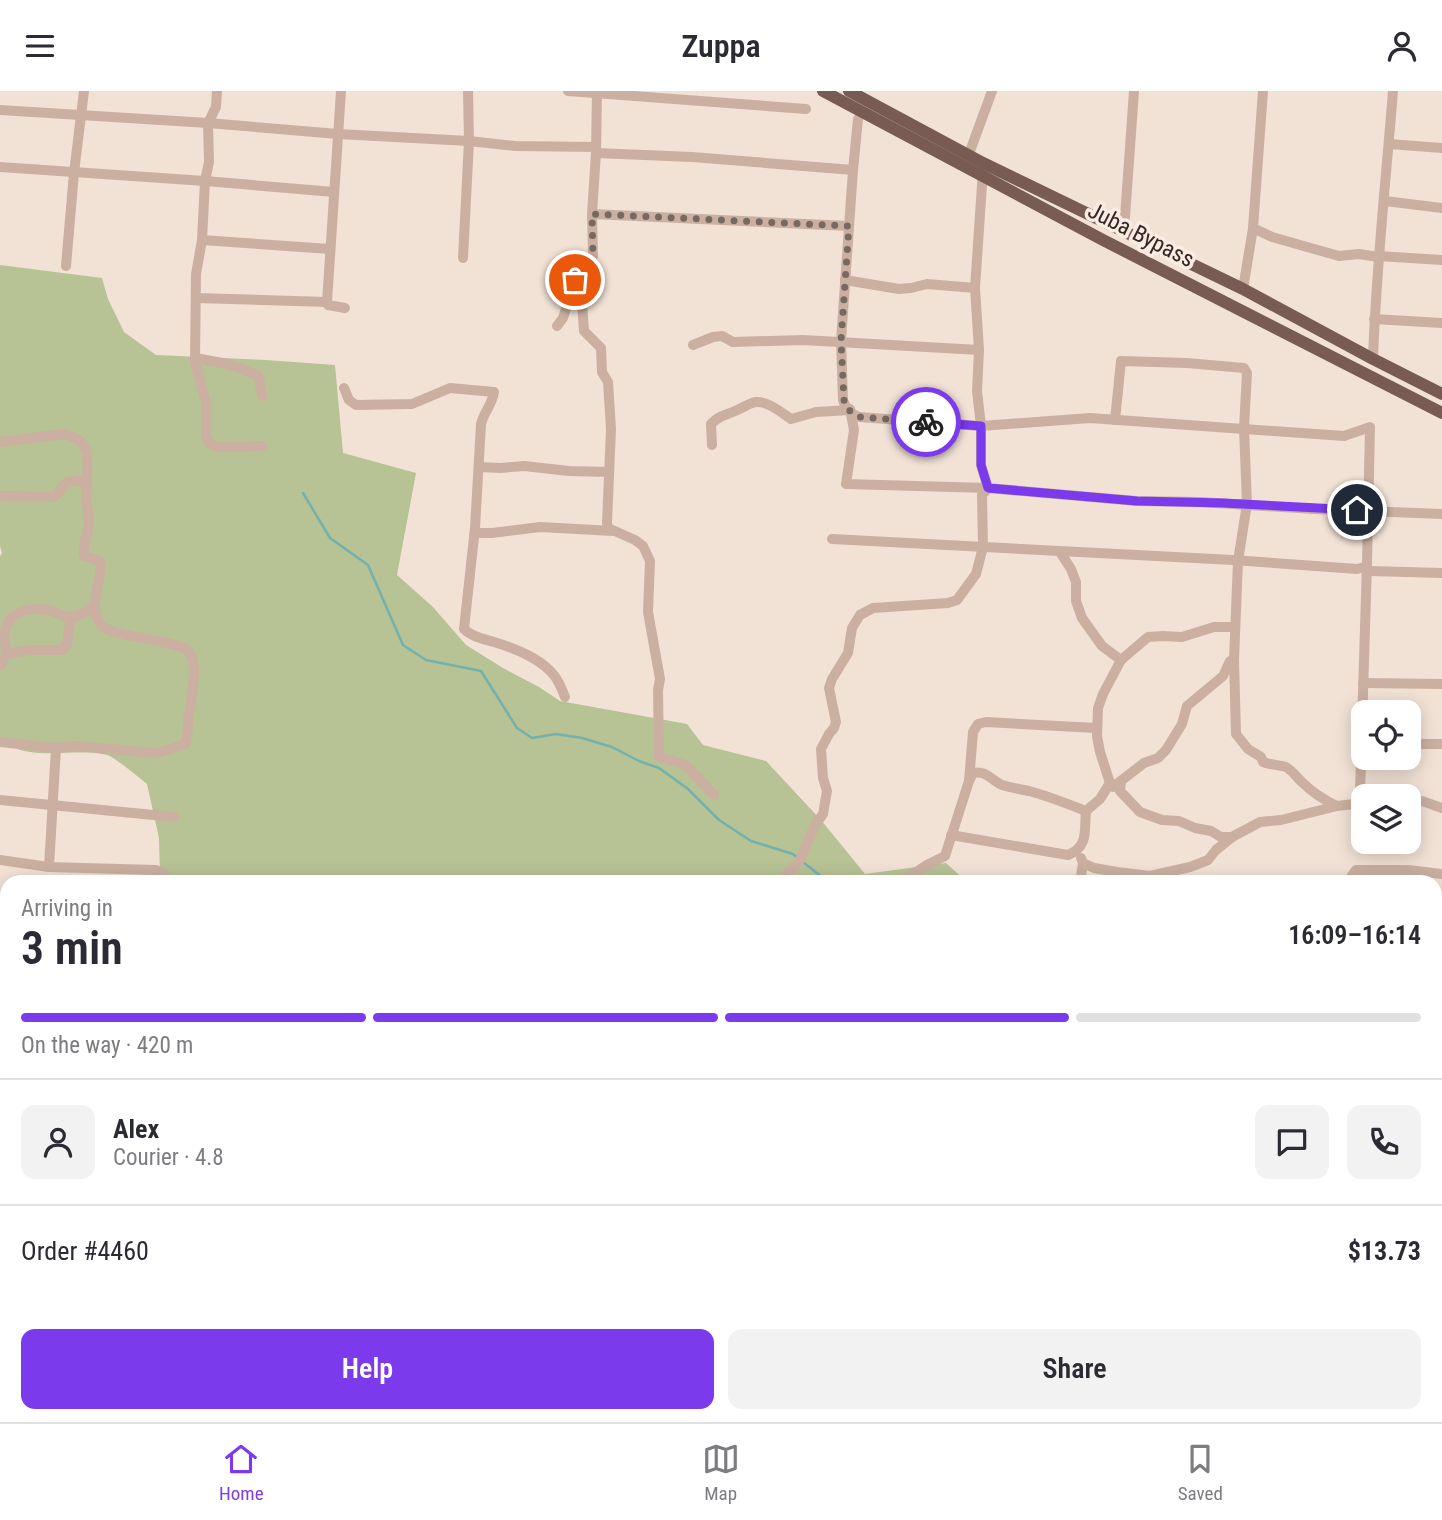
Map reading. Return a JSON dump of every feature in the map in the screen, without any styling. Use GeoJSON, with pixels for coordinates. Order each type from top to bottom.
{"type":"FeatureCollection","features":[{"type":"Feature","properties":{"kind":"main road","name":"Juba Bypass"},"geometry":{"type":"LineString","coordinates":[[823,91],[1103,240],[1442,413]]}},
{"type":"Feature","properties":{"kind":"main road","name":"Juba Bypass"},"geometry":{"type":"LineString","coordinates":[[849,91],[983,163],[1243,289],[1442,394]]}},
{"type":"Feature","properties":{"kind":"street"},"geometry":{"type":"LineString","coordinates":[[66,266],[85,91]]}},
{"type":"Feature","properties":{"kind":"street"},"geometry":{"type":"LineString","coordinates":[[217,91],[216,107],[208,123],[209,162],[196,274],[195,358],[206,403],[208,442],[215,447],[262,446]]}},
{"type":"Feature","properties":{"kind":"street"},"geometry":{"type":"LineString","coordinates":[[341,91],[327,302],[328,306],[345,308]]}},
{"type":"Feature","properties":{"kind":"street"},"geometry":{"type":"LineString","coordinates":[[463,258],[469,141],[468,91]]}},
{"type":"Feature","properties":{"kind":"street"},"geometry":{"type":"LineString","coordinates":[[568,91],[806,110]]}},
{"type":"Feature","properties":{"kind":"street"},"geometry":{"type":"LineString","coordinates":[[969,154],[992,91]]}},
{"type":"Feature","properties":{"kind":"street"},"geometry":{"type":"LineString","coordinates":[[1124,231],[1134,91]]}},
{"type":"Feature","properties":{"kind":"street"},"geometry":{"type":"LineString","coordinates":[[1243,289],[1253,228],[1263,91]]}},
{"type":"Feature","properties":{"kind":"street"},"geometry":{"type":"LineString","coordinates":[[1373,359],[1378,257],[1393,91]]}},
{"type":"Feature","properties":{"kind":"street"},"geometry":{"type":"LineString","coordinates":[[557,326],[575,280],[593,256],[597,92]]}},
{"type":"Feature","properties":{"kind":"street"},"geometry":{"type":"LineString","coordinates":[[0,110],[853,170]]}},
{"type":"Feature","properties":{"kind":"street"},"geometry":{"type":"LineString","coordinates":[[858,119],[841,341],[846,408],[859,417],[981,426],[1090,418],[1344,436],[1370,427],[1369,567],[1363,700]]}},
{"type":"Feature","properties":{"kind":"street"},"geometry":{"type":"LineString","coordinates":[[1389,143],[1442,148]]}},
{"type":"Feature","properties":{"kind":"street"},"geometry":{"type":"LineString","coordinates":[[983,163],[975,288],[981,465],[988,488]]}},
{"type":"Feature","properties":{"kind":"street"},"geometry":{"type":"LineString","coordinates":[[0,167],[334,192]]}},
{"type":"Feature","properties":{"kind":"street"},"geometry":{"type":"LineString","coordinates":[[1385,201],[1442,208]]}},
{"type":"Feature","properties":{"kind":"street"},"geometry":{"type":"LineString","coordinates":[[592,214],[849,226]]}},
{"type":"Feature","properties":{"kind":"street"},"geometry":{"type":"LineString","coordinates":[[1253,228],[1272,237],[1339,256],[1359,254],[1442,260]]}},
{"type":"Feature","properties":{"kind":"street"},"geometry":{"type":"LineString","coordinates":[[202,240],[330,249]]}},
{"type":"Feature","properties":{"kind":"street"},"geometry":{"type":"LineString","coordinates":[[575,280],[582,303],[584,331],[601,348],[602,372],[608,382],[611,429],[606,520],[608,528],[643,546],[650,561],[648,613],[660,679],[659,757],[686,765],[713,795]]}},
{"type":"Feature","properties":{"kind":"street"},"geometry":{"type":"LineString","coordinates":[[845,280],[899,289],[927,284],[975,288]]}},
{"type":"Feature","properties":{"kind":"street"},"geometry":{"type":"LineString","coordinates":[[196,298],[327,302]]}},
{"type":"Feature","properties":{"kind":"street"},"geometry":{"type":"LineString","coordinates":[[1374,319],[1442,323]]}},
{"type":"Feature","properties":{"kind":"street"},"geometry":{"type":"LineString","coordinates":[[693,345],[722,336],[740,343],[803,339],[979,350]]}},
{"type":"Feature","properties":{"kind":"street"},"geometry":{"type":"LineString","coordinates":[[195,358],[257,375],[262,396]]}},
{"type":"Feature","properties":{"kind":"street"},"geometry":{"type":"LineString","coordinates":[[1115,420],[1121,361],[1244,368],[1247,373],[1244,428],[1247,504],[1238,561],[1235,627],[1236,734],[1264,762],[1273,766],[1284,766],[1312,791],[1337,806]]}},
{"type":"Feature","properties":{"kind":"street"},"geometry":{"type":"LineString","coordinates":[[344,388],[349,400],[356,405],[412,404],[450,388],[494,393],[481,424],[475,533],[464,629],[471,635],[522,652],[535,660],[552,672],[565,697]]}},
{"type":"Feature","properties":{"kind":"street"},"geometry":{"type":"LineString","coordinates":[[844,400],[850,410],[853,430],[846,484],[988,488],[1137,501],[1442,514]]}},
{"type":"Feature","properties":{"kind":"street"},"geometry":{"type":"LineString","coordinates":[[712,445],[710,423],[717,417],[760,401],[792,419],[816,412],[850,410]]}},
{"type":"Feature","properties":{"kind":"street"},"geometry":{"type":"LineString","coordinates":[[0,442],[64,435],[74,437],[83,444],[88,467],[86,508],[89,521],[82,548],[84,556],[102,563],[95,603],[98,622],[106,629],[126,636],[183,647],[191,655],[194,681],[187,739],[184,744],[165,752],[83,746],[55,748],[0,742]]}},
{"type":"Feature","properties":{"kind":"street"},"geometry":{"type":"LineString","coordinates":[[479,467],[524,466],[609,472]]}},
{"type":"Feature","properties":{"kind":"street"},"geometry":{"type":"LineString","coordinates":[[0,496],[54,497],[68,482],[87,482]]}},
{"type":"Feature","properties":{"kind":"street"},"geometry":{"type":"LineString","coordinates":[[786,875],[800,860],[815,825],[823,814],[827,791],[823,778],[821,749],[836,722],[829,688],[848,653],[852,628],[860,615],[873,608],[948,603],[957,600],[976,574],[984,547],[982,495],[988,488]]}},
{"type":"Feature","properties":{"kind":"street"},"geometry":{"type":"LineString","coordinates":[[475,533],[540,527],[613,531]]}},
{"type":"Feature","properties":{"kind":"street"},"geometry":{"type":"LineString","coordinates":[[832,539],[1442,573]]}},
{"type":"Feature","properties":{"kind":"street"},"geometry":{"type":"LineString","coordinates":[[1060,552],[1076,582],[1076,601],[1082,618],[1102,646],[1121,660]]}},
{"type":"Feature","properties":{"kind":"street"},"geometry":{"type":"LineString","coordinates":[[0,666],[6,655],[6,628],[16,613],[40,610],[71,617],[85,612],[95,603]]}},
{"type":"Feature","properties":{"kind":"street"},"geometry":{"type":"LineString","coordinates":[[6,655],[29,650],[63,650],[67,644],[71,617]]}},
{"type":"Feature","properties":{"kind":"street"},"geometry":{"type":"LineString","coordinates":[[1232,837],[1221,837],[1179,821],[1162,820],[1140,812],[1115,782],[1100,752],[1096,728],[1103,694],[1121,660],[1148,637],[1182,637],[1214,627],[1235,627]]}},
{"type":"Feature","properties":{"kind":"street"},"geometry":{"type":"LineString","coordinates":[[951,835],[1069,855],[1078,851],[1083,844],[1086,811],[1115,782],[1144,763],[1158,758],[1166,750],[1182,724],[1187,706],[1218,681],[1230,661],[1234,660]]}},
{"type":"Feature","properties":{"kind":"street"},"geometry":{"type":"LineString","coordinates":[[1363,683],[1442,684]]}},
{"type":"Feature","properties":{"kind":"street"},"geometry":{"type":"LineString","coordinates":[[969,781],[973,732],[978,724],[986,722],[1096,728]]}},
{"type":"Feature","properties":{"kind":"street"},"geometry":{"type":"LineString","coordinates":[[1421,744],[1442,744]]}},
{"type":"Feature","properties":{"kind":"street"},"geometry":{"type":"LineString","coordinates":[[49,867],[55,748]]}},
{"type":"Feature","properties":{"kind":"street"},"geometry":{"type":"LineString","coordinates":[[912,875],[945,856],[973,773],[985,773],[994,782],[1027,790],[1086,811]]}},
{"type":"Feature","properties":{"kind":"street"},"geometry":{"type":"LineString","coordinates":[[0,800],[174,817]]}},
{"type":"Feature","properties":{"kind":"street"},"geometry":{"type":"LineString","coordinates":[[1421,801],[1442,808]]}},
{"type":"Feature","properties":{"kind":"street"},"geometry":{"type":"LineString","coordinates":[[1162,875],[1208,860],[1232,837],[1261,822],[1351,804]]}},
{"type":"Feature","properties":{"kind":"street"},"geometry":{"type":"LineString","coordinates":[[1078,851],[1083,863],[1081,875]]}},
{"type":"Feature","properties":{"kind":"street"},"geometry":{"type":"LineString","coordinates":[[0,860],[49,867],[156,870],[165,875]]}},
{"type":"Feature","properties":{"kind":"street"},"geometry":{"type":"LineString","coordinates":[[1083,863],[1094,868],[1130,875]]}},
{"type":"Feature","properties":{"kind":"street"},"geometry":{"type":"LineString","coordinates":[[1353,875],[1356,870],[1408,870],[1442,874]]}},
{"type":"Feature","properties":{"kind":"green space"},"geometry":{"type":"Polygon","coordinates":[[[0,265],[102,278],[108,299],[124,332],[156,355],[335,365],[343,453],[416,473],[397,575],[433,607],[466,645],[560,701],[687,724],[703,745],[766,761],[821,820],[865,874],[946,863],[959,875],[160,875],[159,838],[147,784],[107,755],[22,751],[0,738],[0,265]]]}},
{"type":"Feature","properties":{"kind":"waterway"},"geometry":{"type":"LineString","coordinates":[[303,493],[330,538],[368,565],[403,645],[426,660],[481,671],[517,728],[532,738],[556,734],[582,738],[612,747],[659,768],[688,789],[719,820],[751,841],[793,854],[819,875]]}},
{"type":"Feature","properties":{"kind":"way so far"},"geometry":{"type":"LineString","coordinates":[[575,280],[593,256],[592,214],[849,226],[841,341],[846,408],[859,417],[926,422]]}},
{"type":"Feature","properties":{"kind":"route"},"geometry":{"type":"LineString","coordinates":[[926,422],[981,426],[981,465],[988,488],[1137,501],[1357,510]]}}]}
